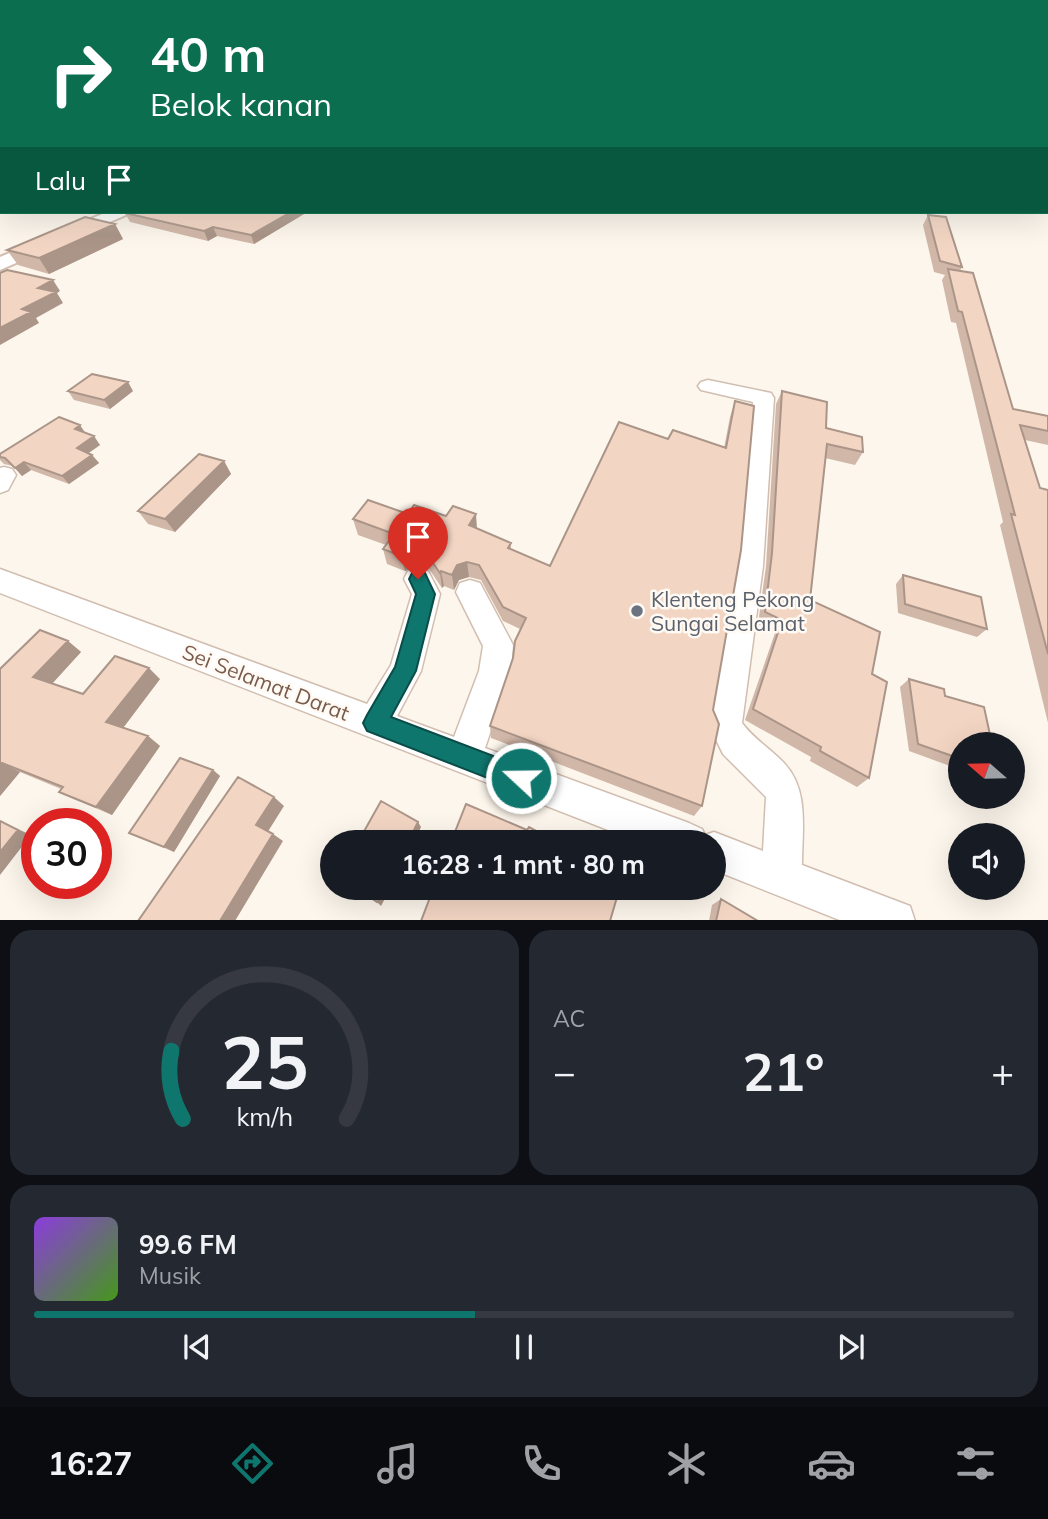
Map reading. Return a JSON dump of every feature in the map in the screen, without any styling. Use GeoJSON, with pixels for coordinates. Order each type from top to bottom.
{"type":"FeatureCollection","features":[{"type":"Feature","properties":{"kind":"street"},"geometry":{"type":"LineString","coordinates":[[0,264],[115,214]]}},
{"type":"Feature","properties":{"kind":"street"},"geometry":{"type":"LineString","coordinates":[[708,386],[764,398],[750,566],[725,723],[730,736],[779,782],[784,795],[781,865]]}},
{"type":"Feature","properties":{"kind":"street"},"geometry":{"type":"LineString","coordinates":[[375,723],[405,671],[426,594],[418,579]]}},
{"type":"Feature","properties":{"kind":"street","name":"Sei Selamat Darat"},"geometry":{"type":"LineString","coordinates":[[0,581],[657,830]]}},
{"type":"Feature","properties":{"kind":"street"},"geometry":{"type":"LineString","coordinates":[[464,757],[495,671],[498,645],[470,592]]}},
{"type":"Feature","properties":{"kind":"street"},"geometry":{"type":"LineString","coordinates":[[726,854],[781,865],[895,920]]}},
{"type":"Feature","properties":{"kind":"building"},"geometry":{"type":"Polygon","coordinates":[[[129,214],[288,214],[251,235],[213,227],[204,231],[129,214]]]}},
{"type":"Feature","properties":{"kind":"building"},"geometry":{"type":"Polygon","coordinates":[[[928,215],[946,217],[962,267],[940,261],[928,215]]]}},
{"type":"Feature","properties":{"kind":"building"},"geometry":{"type":"Polygon","coordinates":[[[85,217],[115,224],[39,258],[7,250],[85,217]]]}},
{"type":"Feature","properties":{"kind":"building"},"geometry":{"type":"Polygon","coordinates":[[[948,269],[973,273],[1013,409],[1048,416],[1048,431],[1020,425],[1040,488],[1048,490],[1048,654],[1011,514],[1015,515],[962,312],[958,311],[948,269]]]}},
{"type":"Feature","properties":{"kind":"building"},"geometry":{"type":"Polygon","coordinates":[[[7,270],[53,280],[38,288],[56,292],[22,309],[31,312],[0,328],[0,273],[7,270]]]}},
{"type":"Feature","properties":{"kind":"building"},"geometry":{"type":"Polygon","coordinates":[[[92,374],[128,382],[104,400],[68,391],[92,374]]]}},
{"type":"Feature","properties":{"kind":"building"},"geometry":{"type":"Polygon","coordinates":[[[782,391],[827,402],[826,428],[862,437],[863,452],[827,444],[810,600],[880,632],[872,674],[887,682],[869,778],[820,751],[821,747],[753,709],[782,620],[765,612],[772,553],[782,391]]]}},
{"type":"Feature","properties":{"kind":"building","name":"Klenteng Pekong Sungai Selamat"},"geometry":{"type":"Polygon","coordinates":[[[735,401],[754,406],[741,550],[713,710],[719,724],[702,806],[490,726],[513,658],[515,641],[526,618],[503,607],[479,565],[467,562],[457,565],[452,575],[441,571],[440,573],[426,553],[413,549],[401,556],[383,549],[394,534],[353,519],[368,500],[408,514],[414,505],[446,516],[453,506],[476,514],[469,525],[511,543],[508,548],[550,566],[619,422],[668,439],[673,430],[726,448],[735,401]]]}},
{"type":"Feature","properties":{"kind":"building"},"geometry":{"type":"Polygon","coordinates":[[[59,417],[80,425],[75,429],[94,436],[77,448],[92,455],[62,476],[24,462],[15,468],[5,458],[0,457],[0,454],[59,417]]]}},
{"type":"Feature","properties":{"kind":"building"},"geometry":{"type":"Polygon","coordinates":[[[199,454],[224,461],[165,519],[138,511],[199,454]]]}},
{"type":"Feature","properties":{"kind":"building"},"geometry":{"type":"Polygon","coordinates":[[[903,575],[981,597],[987,629],[905,604],[903,575]]]}},
{"type":"Feature","properties":{"kind":"building"},"geometry":{"type":"Polygon","coordinates":[[[40,630],[68,641],[33,677],[83,694],[115,656],[149,668],[106,722],[148,736],[96,807],[59,792],[63,787],[2,763],[0,765],[0,669],[40,630]]]}},
{"type":"Feature","properties":{"kind":"building"},"geometry":{"type":"Polygon","coordinates":[[[909,679],[944,689],[945,696],[984,707],[989,732],[948,732],[948,754],[918,744],[909,679]]]}},
{"type":"Feature","properties":{"kind":"building"},"geometry":{"type":"Polygon","coordinates":[[[180,758],[213,770],[164,847],[129,833],[180,758]]]}},
{"type":"Feature","properties":{"kind":"building"},"geometry":{"type":"Polygon","coordinates":[[[238,777],[274,797],[256,825],[273,834],[221,920],[139,920],[238,777]]]}},
{"type":"Feature","properties":{"kind":"building"},"geometry":{"type":"Polygon","coordinates":[[[381,801],[418,822],[414,830],[365,830],[381,801]]]}},
{"type":"Feature","properties":{"kind":"building"},"geometry":{"type":"Polygon","coordinates":[[[466,804],[527,830],[456,830],[466,804]]]}},
{"type":"Feature","properties":{"kind":"building"},"geometry":{"type":"Polygon","coordinates":[[[0,821],[18,830],[0,852],[0,821]]]}},
{"type":"Feature","properties":{"kind":"building"},"geometry":{"type":"Polygon","coordinates":[[[429,900],[616,900],[610,920],[421,920],[429,900]]]}},
{"type":"Feature","properties":{"kind":"building"},"geometry":{"type":"Polygon","coordinates":[[[721,900],[723,900],[756,920],[716,920],[721,900]]]}},
{"type":"Feature","properties":{"kind":"place","name":"Klenteng Pekong Sungai Selamat"},"geometry":{"type":"Point","coordinates":[637,611]}},
{"type":"Feature","properties":{"kind":"route"},"geometry":{"type":"LineString","coordinates":[[418,579],[426,594],[405,671],[375,723],[521,778]]}}]}
